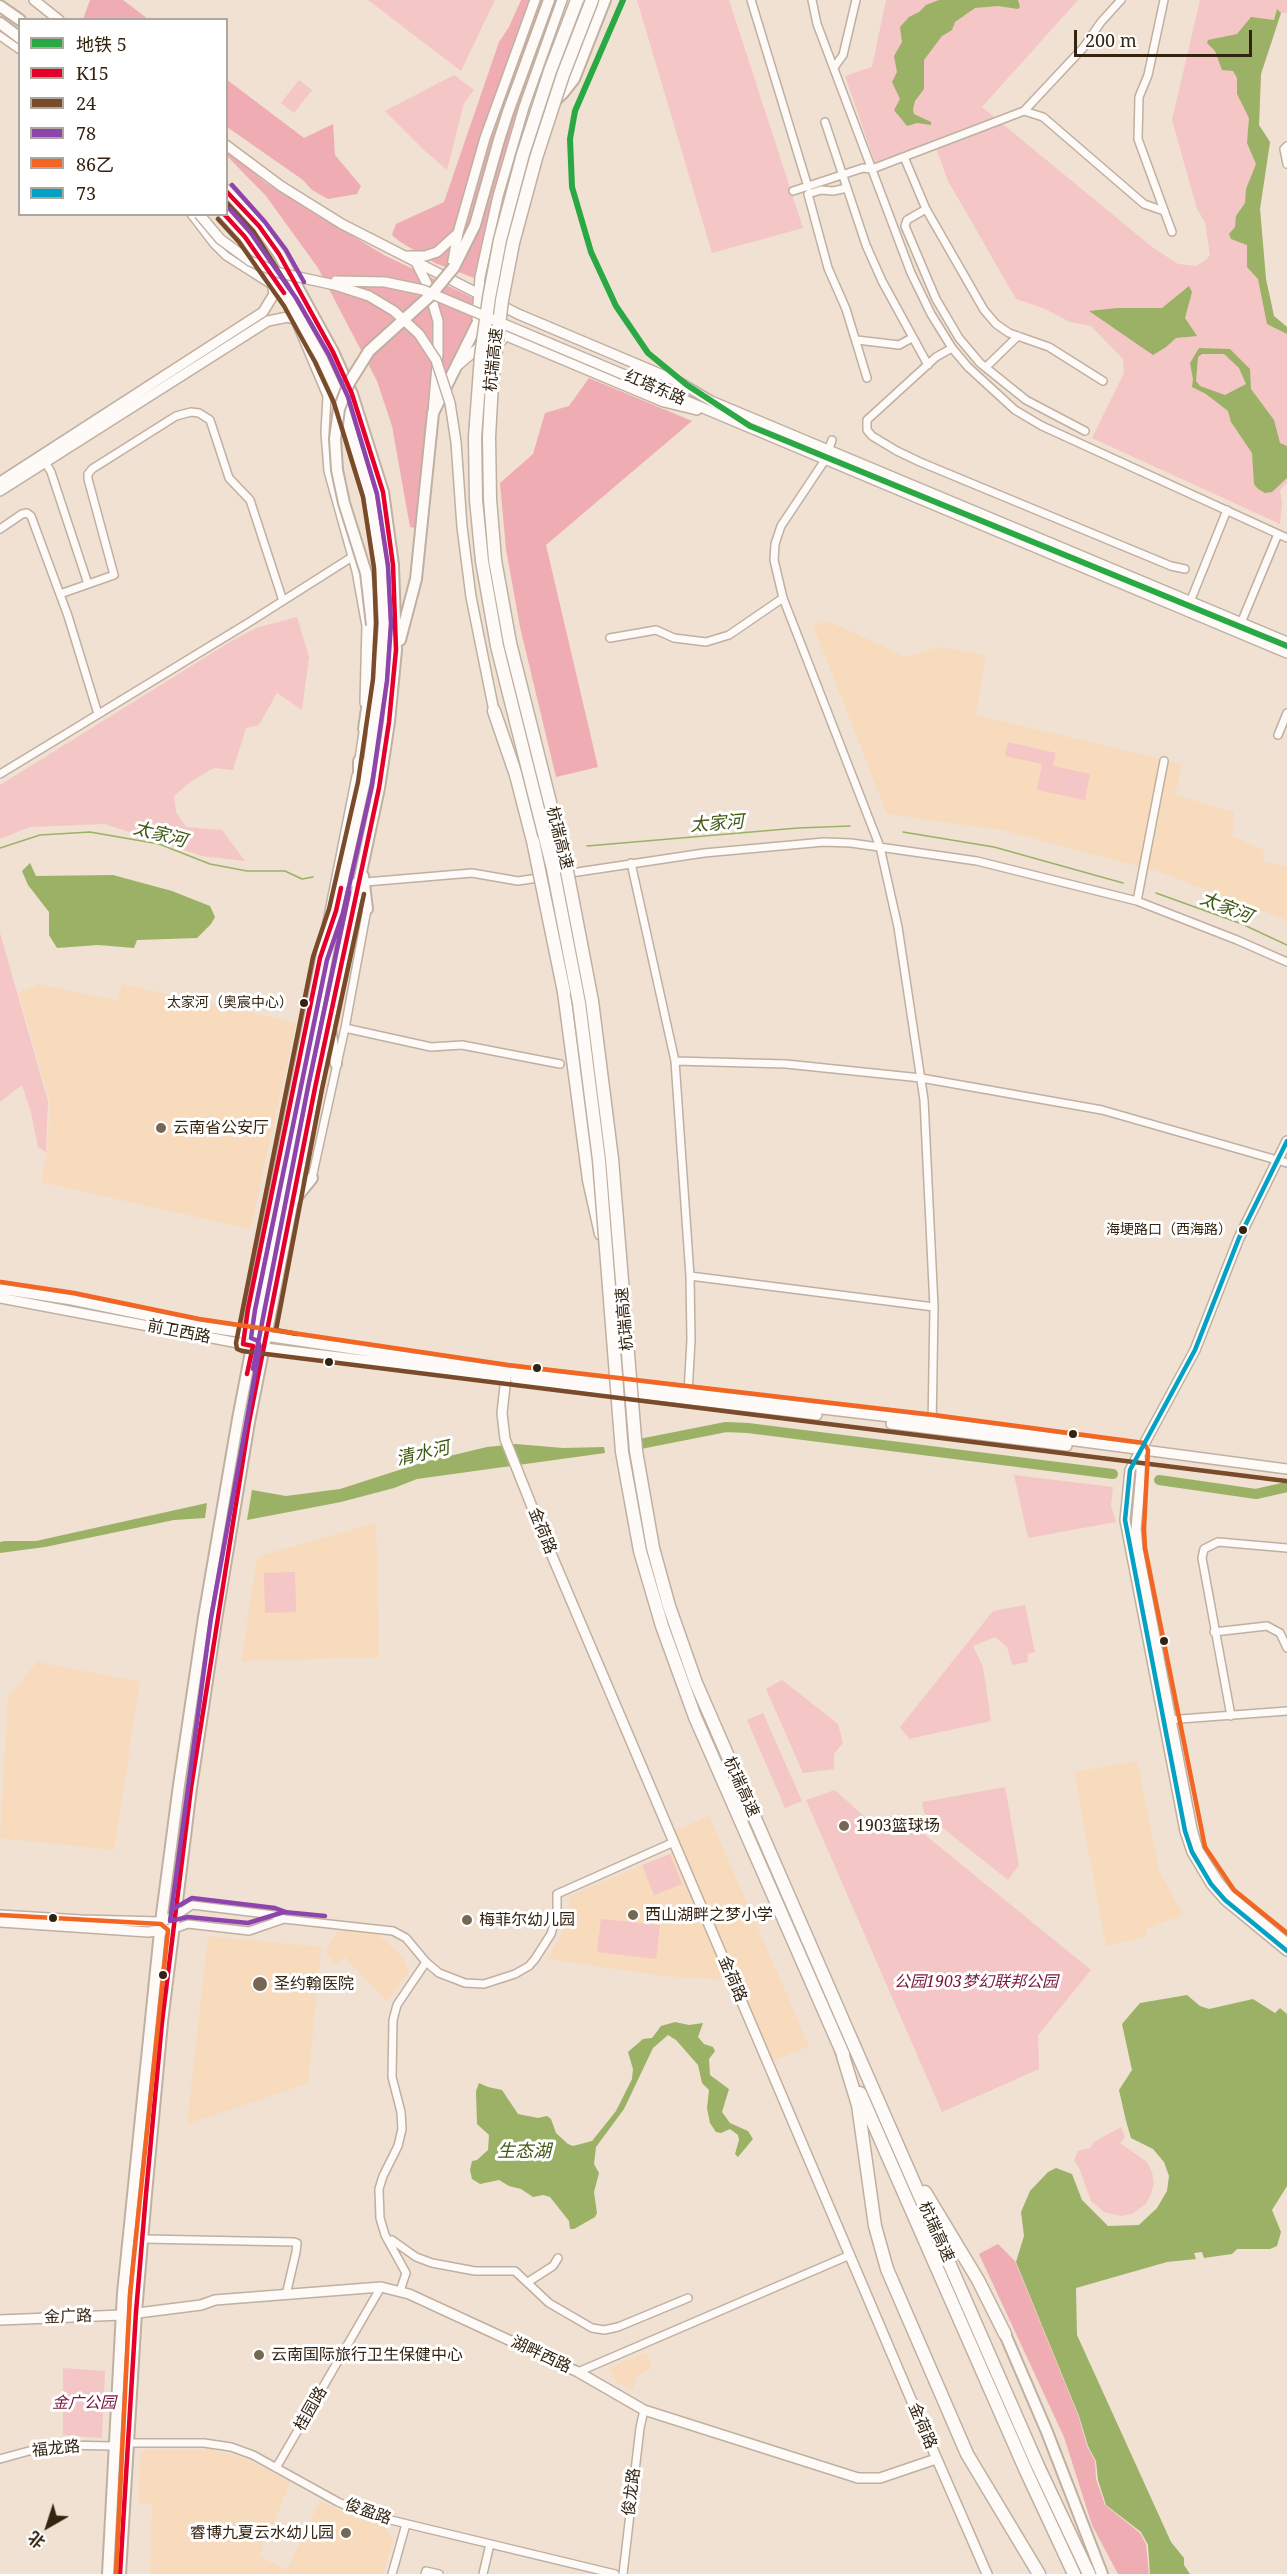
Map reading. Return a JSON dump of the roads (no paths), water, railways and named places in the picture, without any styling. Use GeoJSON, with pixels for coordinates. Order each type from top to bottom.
{"type":"FeatureCollection","features":[{"type":"Feature","properties":{"kind":"highway","name":"杭瑞高速"},"geometry":{"type":"LineString","coordinates":[[577,0],[534,117],[496,257],[481,356],[476,413],[476,477],[482,561],[493,629],[553,869],[577,992],[596,1130],[625,1471],[636,1533],[654,1602],[696,1717],[1026,2471],[1074,2574]]}},
{"type":"Feature","properties":{"kind":"highway","name":"杭瑞高速"},"geometry":{"type":"LineString","coordinates":[[591,0],[539,149],[513,243],[494,357],[489,422],[490,499],[496,568],[516,668],[568,876],[592,1001],[612,1159],[636,1451],[653,1548],[672,1614],[700,1693],[1038,2466],[1089,2574]]}},
{"type":"Feature","properties":{"kind":"highway"},"geometry":{"type":"LineString","coordinates":[[494,711],[516,775],[533,841],[561,973],[576,1069],[587,1171],[607,1263]]}},
{"type":"Feature","properties":{"kind":"highway"},"geometry":{"type":"LineString","coordinates":[[842,2051],[858,2105],[875,2226],[889,2275],[967,2454],[1039,2574]]}},
{"type":"Feature","properties":{"kind":"highway"},"geometry":{"type":"LineString","coordinates":[[885,2116],[909,2165],[978,2280],[1005,2334]]}},
{"type":"Feature","properties":{"kind":"main road"},"geometry":{"type":"LineString","coordinates":[[34,0],[56,18]]}},
{"type":"Feature","properties":{"kind":"main road"},"geometry":{"type":"LineString","coordinates":[[450,279],[458,233],[485,138],[535,0]]}},
{"type":"Feature","properties":{"kind":"main road"},"geometry":{"type":"LineString","coordinates":[[364,729],[371,681],[372,625],[366,573],[344,503],[337,470],[335,439],[339,409],[349,383],[369,351],[431,295],[454,267],[471,234],[508,112],[549,0]]}},
{"type":"Feature","properties":{"kind":"main road"},"geometry":{"type":"LineString","coordinates":[[477,324],[480,277],[498,196],[524,107],[562,0]]}},
{"type":"Feature","properties":{"kind":"main road"},"geometry":{"type":"LineString","coordinates":[[433,413],[489,299],[510,215],[540,115],[583,0]]}},
{"type":"Feature","properties":{"kind":"main road"},"geometry":{"type":"LineString","coordinates":[[540,115],[564,93],[574,79],[605,0]]}},
{"type":"Feature","properties":{"kind":"main road"},"geometry":{"type":"LineString","coordinates":[[0,6],[18,19]]}},
{"type":"Feature","properties":{"kind":"main road"},"geometry":{"type":"LineString","coordinates":[[0,23],[18,36]]}},
{"type":"Feature","properties":{"kind":"main road"},"geometry":{"type":"LineString","coordinates":[[485,138],[524,107]]}},
{"type":"Feature","properties":{"kind":"main road","name":"红塔东路"},"geometry":{"type":"LineString","coordinates":[[228,146],[281,186],[342,224],[518,314],[679,382],[711,402],[1287,642]]}},
{"type":"Feature","properties":{"kind":"main road"},"geometry":{"type":"LineString","coordinates":[[120,2574],[136,2313],[162,2022],[191,1788],[249,1422],[379,788],[389,722],[396,650],[395,590],[383,492],[352,394],[333,352],[279,254],[259,226],[228,192]]}},
{"type":"Feature","properties":{"kind":"main road"},"geometry":{"type":"LineString","coordinates":[[201,216],[220,239],[250,261],[280,273],[352,289],[382,303],[407,322],[429,349],[442,377],[452,412],[462,527],[471,597],[494,711]]}},
{"type":"Feature","properties":{"kind":"main road"},"geometry":{"type":"LineString","coordinates":[[108,2574],[113,2446],[122,2315],[140,2123],[161,1926],[204,1617],[250,1334],[336,911],[369,762],[380,680],[384,623],[381,567],[370,495],[341,400],[322,359],[298,320],[290,302],[245,237],[226,216]]}},
{"type":"Feature","properties":{"kind":"main road"},"geometry":{"type":"LineString","coordinates":[[398,254],[415,257],[437,252],[458,233]]}},
{"type":"Feature","properties":{"kind":"main road"},"geometry":{"type":"LineString","coordinates":[[396,650],[405,625],[416,579],[438,353],[438,321],[427,284],[416,262]]}},
{"type":"Feature","properties":{"kind":"main road"},"geometry":{"type":"LineString","coordinates":[[0,491],[83,433],[198,359],[263,312],[271,301],[273,286],[268,270]]}},
{"type":"Feature","properties":{"kind":"main road","name":"红塔东路"},"geometry":{"type":"LineString","coordinates":[[315,281],[385,282],[423,290],[703,410],[1287,653]]}},
{"type":"Feature","properties":{"kind":"main road"},"geometry":{"type":"LineString","coordinates":[[198,359],[278,317],[298,320]]}},
{"type":"Feature","properties":{"kind":"main road"},"geometry":{"type":"LineString","coordinates":[[477,324],[664,402],[681,408],[703,410]]}},
{"type":"Feature","properties":{"kind":"main road"},"geometry":{"type":"LineString","coordinates":[[455,367],[483,346],[504,340],[519,341]]}},
{"type":"Feature","properties":{"kind":"main road"},"geometry":{"type":"LineString","coordinates":[[0,482],[44,459]]}},
{"type":"Feature","properties":{"kind":"main road"},"geometry":{"type":"LineString","coordinates":[[359,761],[360,804]]}},
{"type":"Feature","properties":{"kind":"main road"},"geometry":{"type":"LineString","coordinates":[[361,882],[367,909]]}},
{"type":"Feature","properties":{"kind":"main road"},"geometry":{"type":"LineString","coordinates":[[320,958],[336,911]]}},
{"type":"Feature","properties":{"kind":"main road"},"geometry":{"type":"LineString","coordinates":[[329,1023],[336,1064]]}},
{"type":"Feature","properties":{"kind":"main road"},"geometry":{"type":"LineString","coordinates":[[1287,1141],[1239,1238],[1195,1350],[1141,1453],[1136,1529],[1185,1831],[1200,1866],[1224,1900],[1287,1951]]}},
{"type":"Feature","properties":{"kind":"main road"},"geometry":{"type":"LineString","coordinates":[[293,1201],[312,1178]]}},
{"type":"Feature","properties":{"kind":"main road","name":"前卫西路"},"geometry":{"type":"LineString","coordinates":[[0,1289],[72,1300],[198,1326],[507,1372],[688,1393],[1287,1474]]}},
{"type":"Feature","properties":{"kind":"main road","name":"前卫西路"},"geometry":{"type":"LineString","coordinates":[[0,1298],[265,1348],[932,1426]]}},
{"type":"Feature","properties":{"kind":"main road","name":"金荷路"},"geometry":{"type":"LineString","coordinates":[[506,1377],[502,1413],[505,1439],[544,1537],[987,2574]]}},
{"type":"Feature","properties":{"kind":"main road","name":"前卫西路"},"geometry":{"type":"LineString","coordinates":[[1141,1453],[1287,1469]]}},
{"type":"Feature","properties":{"kind":"main road"},"geometry":{"type":"LineString","coordinates":[[1167,1720],[1198,1850],[1229,1895],[1287,1943]]}},
{"type":"Feature","properties":{"kind":"main road"},"geometry":{"type":"LineString","coordinates":[[0,1915],[161,1926],[174,1929]]}},
{"type":"Feature","properties":{"kind":"main road"},"geometry":{"type":"LineString","coordinates":[[0,1922],[161,1926],[177,1915]]}},
{"type":"Feature","properties":{"kind":"main road","name":"湖畔西路"},"geometry":{"type":"LineString","coordinates":[[136,2313],[201,2305],[215,2300],[381,2287],[400,2291],[578,2372],[644,2410],[858,2478],[880,2478],[936,2458]]}},
{"type":"Feature","properties":{"kind":"main road","name":"金广路"},"geometry":{"type":"LineString","coordinates":[[0,2320],[136,2313]]}},
{"type":"Feature","properties":{"kind":"main road"},"geometry":{"type":"LineString","coordinates":[[1005,2334],[1043,2422],[1102,2574]]}},
{"type":"Feature","properties":{"kind":"street"},"geometry":{"type":"LineString","coordinates":[[751,0],[808,187]]}},
{"type":"Feature","properties":{"kind":"street"},"geometry":{"type":"LineString","coordinates":[[812,0],[817,24],[835,66],[911,273],[931,314],[952,348],[991,389],[1015,410],[1112,460],[1287,538]]}},
{"type":"Feature","properties":{"kind":"street"},"geometry":{"type":"LineString","coordinates":[[835,66],[843,55],[856,0]]}},
{"type":"Feature","properties":{"kind":"street"},"geometry":{"type":"LineString","coordinates":[[793,191],[863,168],[872,169],[1024,111],[1083,48],[1101,22],[1121,0]]}},
{"type":"Feature","properties":{"kind":"street"},"geometry":{"type":"LineString","coordinates":[[1164,0],[1148,75],[1139,97],[1138,139],[1172,232]]}},
{"type":"Feature","properties":{"kind":"street"},"geometry":{"type":"LineString","coordinates":[[0,36],[18,49]]}},
{"type":"Feature","properties":{"kind":"street"},"geometry":{"type":"LineString","coordinates":[[1024,111],[1043,117],[1144,204],[1164,212]]}},
{"type":"Feature","properties":{"kind":"street"},"geometry":{"type":"LineString","coordinates":[[825,122],[866,245],[882,281],[927,365]]}},
{"type":"Feature","properties":{"kind":"street"},"geometry":{"type":"LineString","coordinates":[[1287,146],[1284,149],[1287,164]]}},
{"type":"Feature","properties":{"kind":"street"},"geometry":{"type":"LineString","coordinates":[[904,157],[926,209],[984,310],[996,324],[1018,336],[1049,347],[1103,381]]}},
{"type":"Feature","properties":{"kind":"street"},"geometry":{"type":"LineString","coordinates":[[847,188],[833,191],[821,190],[808,194],[828,268],[857,340],[867,378]]}},
{"type":"Feature","properties":{"kind":"street"},"geometry":{"type":"LineString","coordinates":[[926,209],[907,220],[905,226],[911,245],[936,299],[959,338],[986,367],[1026,400],[1085,431]]}},
{"type":"Feature","properties":{"kind":"street"},"geometry":{"type":"LineString","coordinates":[[192,216],[213,244],[226,256],[273,286],[290,302]]}},
{"type":"Feature","properties":{"kind":"street"},"geometry":{"type":"LineString","coordinates":[[250,1334],[364,729],[366,626],[360,586],[328,471],[325,432],[327,396],[298,320]]}},
{"type":"Feature","properties":{"kind":"street"},"geometry":{"type":"LineString","coordinates":[[986,367],[1018,336]]}},
{"type":"Feature","properties":{"kind":"street"},"geometry":{"type":"LineString","coordinates":[[857,340],[899,345],[912,338]]}},
{"type":"Feature","properties":{"kind":"street"},"geometry":{"type":"LineString","coordinates":[[952,348],[927,365],[867,420],[867,430],[872,436],[921,462],[1171,566],[1185,569]]}},
{"type":"Feature","properties":{"kind":"street"},"geometry":{"type":"LineString","coordinates":[[60,594],[114,575],[88,474],[92,469],[176,416],[199,413],[210,420],[228,478],[250,500],[283,602]]}},
{"type":"Feature","properties":{"kind":"street"},"geometry":{"type":"LineString","coordinates":[[832,440],[825,460],[781,526],[775,544],[775,566],[783,598],[880,847],[898,927],[921,1078],[934,1307],[932,1426]]}},
{"type":"Feature","properties":{"kind":"street"},"geometry":{"type":"LineString","coordinates":[[44,459],[88,584]]}},
{"type":"Feature","properties":{"kind":"street"},"geometry":{"type":"LineString","coordinates":[[1190,602],[1227,510]]}},
{"type":"Feature","properties":{"kind":"street"},"geometry":{"type":"LineString","coordinates":[[0,529],[22,514],[31,516],[60,594],[98,714]]}},
{"type":"Feature","properties":{"kind":"street"},"geometry":{"type":"LineString","coordinates":[[1241,623],[1278,534]]}},
{"type":"Feature","properties":{"kind":"street"},"geometry":{"type":"LineString","coordinates":[[0,774],[283,602],[352,557]]}},
{"type":"Feature","properties":{"kind":"street"},"geometry":{"type":"LineString","coordinates":[[610,638],[656,630],[674,638],[706,642],[729,635],[783,598]]}},
{"type":"Feature","properties":{"kind":"street"},"geometry":{"type":"LineString","coordinates":[[1278,735],[1287,713]]}},
{"type":"Feature","properties":{"kind":"street"},"geometry":{"type":"LineString","coordinates":[[1137,901],[1164,761]]}},
{"type":"Feature","properties":{"kind":"street"},"geometry":{"type":"LineString","coordinates":[[342,884],[471,873],[518,880],[704,853],[824,842],[880,847],[977,861],[1137,901],[1287,962]]}},
{"type":"Feature","properties":{"kind":"street"},"geometry":{"type":"LineString","coordinates":[[631,863],[675,1061],[690,1276],[691,1340],[688,1393]]}},
{"type":"Feature","properties":{"kind":"street"},"geometry":{"type":"LineString","coordinates":[[312,1178],[345,1028],[367,909]]}},
{"type":"Feature","properties":{"kind":"street"},"geometry":{"type":"LineString","coordinates":[[345,1028],[431,1047],[462,1045],[560,1064]]}},
{"type":"Feature","properties":{"kind":"street"},"geometry":{"type":"LineString","coordinates":[[675,1061],[786,1064],[921,1078],[1102,1110],[1287,1163]]}},
{"type":"Feature","properties":{"kind":"street"},"geometry":{"type":"LineString","coordinates":[[690,1276],[934,1307]]}},
{"type":"Feature","properties":{"kind":"street"},"geometry":{"type":"LineString","coordinates":[[1231,1716],[1202,1558],[1204,1549],[1218,1542],[1287,1548]]}},
{"type":"Feature","properties":{"kind":"street"},"geometry":{"type":"LineString","coordinates":[[1214,1632],[1268,1626],[1280,1633],[1287,1648]]}},
{"type":"Feature","properties":{"kind":"street"},"geometry":{"type":"LineString","coordinates":[[1167,1720],[1287,1711]]}},
{"type":"Feature","properties":{"kind":"street"},"geometry":{"type":"LineString","coordinates":[[177,1915],[192,1905],[274,1915],[284,1919],[393,1931],[406,1938],[426,1962],[439,1973],[465,1983],[484,1984],[515,1974],[529,1966],[545,1945],[557,1914],[557,1894],[674,1842]]}},
{"type":"Feature","properties":{"kind":"street"},"geometry":{"type":"LineString","coordinates":[[174,1929],[188,1924],[249,1931],[284,1919]]}},
{"type":"Feature","properties":{"kind":"street"},"geometry":{"type":"LineString","coordinates":[[400,2291],[406,2273],[385,2235],[380,2218],[379,2189],[383,2175],[398,2146],[402,2129],[402,2112],[392,2077],[393,2020],[398,2005],[426,1962]]}},
{"type":"Feature","properties":{"kind":"street"},"geometry":{"type":"LineString","coordinates":[[385,2235],[416,2257],[432,2263],[475,2271],[515,2271],[549,2303],[592,2328],[604,2330],[618,2327],[688,2298]]}},
{"type":"Feature","properties":{"kind":"street"},"geometry":{"type":"LineString","coordinates":[[144,2239],[294,2242],[297,2244],[296,2252],[286,2295]]}},
{"type":"Feature","properties":{"kind":"street"},"geometry":{"type":"LineString","coordinates":[[578,2372],[850,2255]]}},
{"type":"Feature","properties":{"kind":"street"},"geometry":{"type":"LineString","coordinates":[[528,2282],[552,2266],[558,2258]]}},
{"type":"Feature","properties":{"kind":"street","name":"桂园路"},"geometry":{"type":"LineString","coordinates":[[276,2468],[381,2287]]}},
{"type":"Feature","properties":{"kind":"street","name":"俊龙路"},"geometry":{"type":"LineString","coordinates":[[623,2574],[644,2410]]}},
{"type":"Feature","properties":{"kind":"street","name":"俊盈路"},"geometry":{"type":"LineString","coordinates":[[128,2443],[217,2444],[240,2449],[352,2509],[615,2574]]}},
{"type":"Feature","properties":{"kind":"street","name":"福龙路"},"geometry":{"type":"LineString","coordinates":[[0,2459],[61,2445],[113,2446]]}},
{"type":"Feature","properties":{"kind":"street"},"geometry":{"type":"LineString","coordinates":[[392,2574],[406,2524]]}},
{"type":"Feature","properties":{"kind":"street"},"geometry":{"type":"LineString","coordinates":[[483,2574],[490,2544]]}},
{"type":"Feature","properties":{"kind":"street"},"geometry":{"type":"LineString","coordinates":[[425,2574],[426,2571],[438,2574]]}},
{"type":"Feature","properties":{"kind":"water"},"geometry":{"type":"Polygon","coordinates":[[[939,0],[1018,0],[1020,7],[1018,9],[998,6],[975,8],[955,22],[952,30],[942,36],[924,60],[924,89],[915,101],[913,109],[914,114],[931,122],[931,125],[917,123],[907,126],[894,110],[900,99],[892,82],[897,72],[894,56],[902,42],[900,27],[909,17],[926,5],[939,0]]]}},
{"type":"Feature","properties":{"kind":"water"},"geometry":{"type":"Polygon","coordinates":[[[1277,9],[1281,13],[1261,74],[1259,125],[1270,142],[1260,209],[1266,279],[1274,316],[1287,327],[1287,334],[1267,324],[1258,279],[1247,267],[1247,245],[1231,239],[1229,234],[1235,227],[1236,216],[1245,203],[1246,189],[1256,164],[1247,143],[1249,118],[1237,94],[1237,78],[1233,71],[1222,70],[1215,51],[1207,43],[1208,40],[1237,34],[1251,17],[1274,20],[1277,9]]]}},
{"type":"Feature","properties":{"kind":"water"},"geometry":{"type":"Polygon","coordinates":[[[1189,286],[1192,292],[1185,318],[1197,336],[1176,338],[1153,355],[1089,311],[1118,308],[1162,308],[1189,286]]]}},
{"type":"Feature","properties":{"kind":"water"},"geometry":{"type":"Polygon","coordinates":[[[1199,348],[1230,349],[1250,369],[1251,389],[1274,420],[1280,443],[1287,446],[1287,478],[1272,492],[1265,493],[1254,484],[1252,453],[1231,422],[1228,411],[1206,394],[1192,387],[1190,363],[1199,348]],[[1202,354],[1198,357],[1196,381],[1200,386],[1225,395],[1246,384],[1239,368],[1224,354],[1202,354]]]}},
{"type":"Feature","properties":{"kind":"water"},"geometry":{"type":"Polygon","coordinates":[[[30,863],[36,876],[113,875],[172,891],[210,906],[215,917],[197,938],[137,940],[134,948],[98,945],[57,948],[49,935],[49,912],[28,885],[22,871],[30,863]]]}},
{"type":"Feature","properties":{"kind":"water"},"geometry":{"type":"Polygon","coordinates":[[[516,1444],[563,1448],[604,1447],[605,1453],[417,1479],[394,1488],[341,1502],[247,1520],[252,1490],[286,1496],[340,1489],[424,1462],[487,1447],[516,1444]]]}},
{"type":"Feature","properties":{"kind":"water"},"geometry":{"type":"Polygon","coordinates":[[[207,1503],[205,1518],[174,1520],[45,1547],[0,1553],[0,1542],[36,1541],[207,1503]]]}},
{"type":"Feature","properties":{"kind":"water"},"geometry":{"type":"Polygon","coordinates":[[[1187,1995],[1200,2006],[1209,2009],[1253,1999],[1275,2013],[1280,2008],[1287,2014],[1287,2186],[1272,2210],[1281,2232],[1277,2246],[1270,2249],[1237,2249],[1232,2254],[1204,2258],[1202,2252],[1194,2253],[1196,2259],[1167,2262],[1076,2288],[1077,2335],[1171,2542],[1184,2558],[1184,2565],[1190,2574],[1150,2574],[1148,2545],[1141,2532],[1106,2505],[1098,2480],[1096,2461],[1088,2446],[1079,2416],[1016,2262],[1024,2236],[1021,2212],[1030,2191],[1048,2172],[1056,2168],[1072,2174],[1082,2200],[1108,2226],[1139,2225],[1157,2208],[1167,2191],[1169,2176],[1164,2162],[1153,2149],[1131,2138],[1119,2090],[1132,2070],[1122,2024],[1140,2003],[1187,1995]]]}},
{"type":"Feature","properties":{"kind":"water","name":"生态湖"},"geometry":{"type":"Polygon","coordinates":[[[675,2022],[689,2025],[703,2023],[698,2037],[704,2044],[713,2047],[715,2051],[709,2059],[710,2075],[729,2089],[722,2112],[730,2123],[748,2131],[753,2139],[738,2157],[735,2154],[738,2135],[730,2129],[721,2133],[716,2132],[710,2123],[707,2108],[709,2090],[702,2083],[698,2065],[676,2040],[668,2035],[653,2048],[624,2109],[596,2147],[594,2164],[599,2173],[594,2192],[597,2213],[595,2217],[570,2229],[569,2221],[550,2197],[543,2195],[533,2197],[499,2180],[480,2184],[472,2179],[470,2170],[472,2161],[477,2160],[488,2150],[489,2135],[477,2124],[476,2091],[479,2083],[502,2090],[518,2114],[538,2118],[547,2116],[551,2119],[556,2133],[568,2144],[573,2146],[592,2141],[616,2111],[632,2079],[633,2069],[628,2052],[643,2039],[652,2038],[661,2026],[675,2022]]]}},
{"type":"Feature","properties":{"kind":"waterway"},"geometry":{"type":"LineString","coordinates":[[623,5],[625,0]]}},
{"type":"Feature","properties":{"kind":"waterway","name":"太家河"},"geometry":{"type":"LineString","coordinates":[[587,846],[798,828],[850,826]]}},
{"type":"Feature","properties":{"kind":"waterway","name":"太家河"},"geometry":{"type":"LineString","coordinates":[[0,848],[40,835],[90,832],[159,844],[210,864],[247,871],[285,871],[302,879],[313,877]]}},
{"type":"Feature","properties":{"kind":"waterway","name":"太家河"},"geometry":{"type":"LineString","coordinates":[[903,832],[994,847],[1123,883]]}},
{"type":"Feature","properties":{"kind":"waterway","name":"太家河"},"geometry":{"type":"LineString","coordinates":[[1156,893],[1242,924],[1287,945]]}},
{"type":"Feature","properties":{"kind":"waterway","name":"清水河"},"geometry":{"type":"LineString","coordinates":[[640,1444],[726,1427],[748,1428],[1113,1474]]}},
{"type":"Feature","properties":{"kind":"waterway","name":"清水河"},"geometry":{"type":"LineString","coordinates":[[1159,1480],[1256,1494],[1287,1487]]}},
{"type":"Feature","properties":{"kind":"metro line","name":"5"},"geometry":{"type":"LineString","coordinates":[[623,0],[575,111],[570,139],[572,187],[591,252],[616,306],[648,353],[687,385],[750,426],[1287,646]]}},
{"type":"Feature","properties":{"kind":"place","name":"太家河（奥宸中心）"},"geometry":{"type":"Point","coordinates":[304,1003]}},
{"type":"Feature","properties":{"kind":"place","name":"云南省公安厅"},"geometry":{"type":"Point","coordinates":[161,1128]}},
{"type":"Feature","properties":{"kind":"place","name":"海埂路口（西海路）"},"geometry":{"type":"Point","coordinates":[1243,1230]}},
{"type":"Feature","properties":{"kind":"place","name":"1903篮球场"},"geometry":{"type":"Point","coordinates":[844,1826]}},
{"type":"Feature","properties":{"kind":"place","name":"西山湖畔之梦小学"},"geometry":{"type":"Point","coordinates":[633,1915]}},
{"type":"Feature","properties":{"kind":"place","name":"梅菲尔幼儿园"},"geometry":{"type":"Point","coordinates":[467,1920]}},
{"type":"Feature","properties":{"kind":"place","name":"圣约翰医院"},"geometry":{"type":"Point","coordinates":[260,1984]}},
{"type":"Feature","properties":{"kind":"place","name":"云南国际旅行卫生保健中心"},"geometry":{"type":"Point","coordinates":[259,2355]}},
{"type":"Feature","properties":{"kind":"place","name":"睿博九夏云水幼儿园"},"geometry":{"type":"Point","coordinates":[346,2533]}},
{"type":"Feature","properties":{"kind":"park label","name":"公园1903梦幻联邦公园"},"geometry":{"type":"Point","coordinates":[976,1982]}},
{"type":"Feature","properties":{"kind":"park label","name":"金广公园"},"geometry":{"type":"Point","coordinates":[84,2403]}}]}
